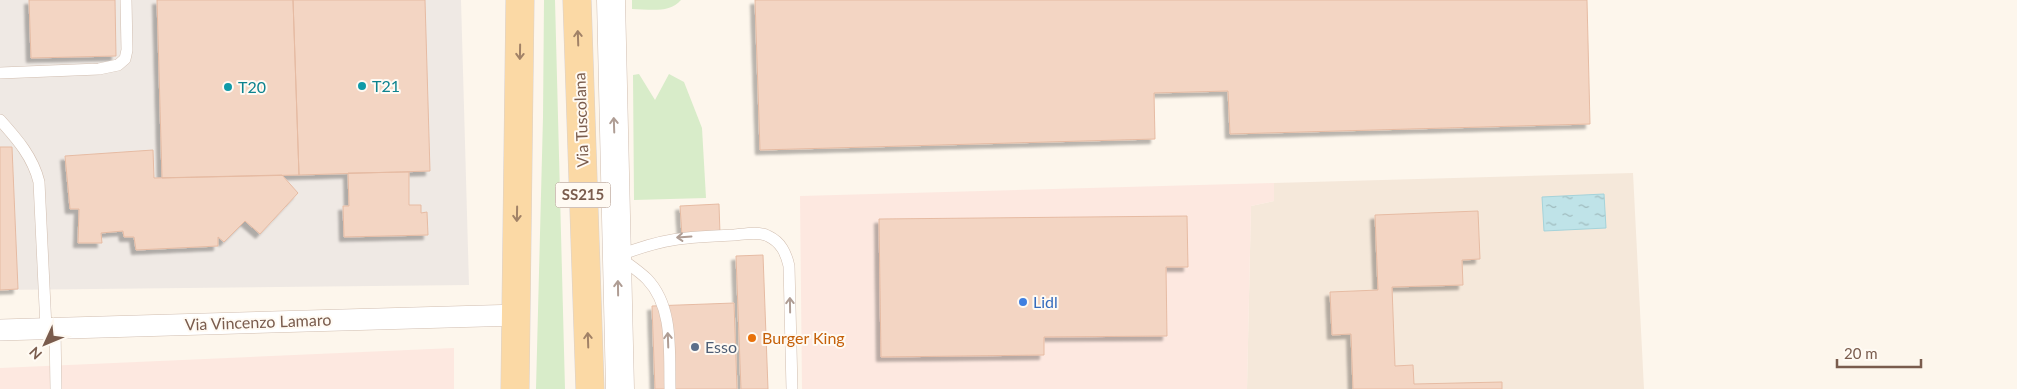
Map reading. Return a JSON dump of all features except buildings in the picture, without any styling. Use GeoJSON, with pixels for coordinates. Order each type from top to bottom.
{"type":"FeatureCollection","features":[{"type":"Feature","properties":{"kind":"main road","name":"Via Tuscolana"},"geometry":{"type":"LineString","coordinates":[[577,0],[590,389]]}},
{"type":"Feature","properties":{"kind":"main road"},"geometry":{"type":"LineString","coordinates":[[515,389],[520,1]]}},
{"type":"Feature","properties":{"kind":"street","name":"Via Tuscolana"},"geometry":{"type":"LineString","coordinates":[[611,0],[620,389]]}},
{"type":"Feature","properties":{"kind":"street","name":"Via Vincenzo Lamaro"},"geometry":{"type":"LineString","coordinates":[[0,330],[515,315]]}},
{"type":"Feature","properties":{"kind":"lane"},"geometry":{"type":"LineString","coordinates":[[0,73],[99,69],[118,64],[125,59],[127,50],[126,0]]}},
{"type":"Feature","properties":{"kind":"lane"},"geometry":{"type":"LineString","coordinates":[[0,120],[26,151],[34,165],[39,182],[56,389]]}},
{"type":"Feature","properties":{"kind":"lane"},"geometry":{"type":"LineString","coordinates":[[618,256],[654,242],[676,238],[761,234],[775,240],[785,252],[789,266],[792,389]]}},
{"type":"Feature","properties":{"kind":"lane"},"geometry":{"type":"LineString","coordinates":[[618,256],[646,278],[661,300],[667,320],[670,389]]}},
{"type":"Feature","properties":{"kind":"shaded area"},"geometry":{"type":"Polygon","coordinates":[[[0,0],[461,0],[469,285],[0,290],[0,0]]]}},
{"type":"Feature","properties":{"kind":"shaded area"},"geometry":{"type":"Polygon","coordinates":[[[1633,173],[1644,389],[1247,389],[1251,206],[1274,201],[1274,183],[1633,173]]]}},
{"type":"Feature","properties":{"kind":"shaded area"},"geometry":{"type":"Polygon","coordinates":[[[1274,183],[1274,201],[1251,206],[1247,389],[802,389],[800,196],[1274,183]]]}},
{"type":"Feature","properties":{"kind":"shaded area"},"geometry":{"type":"Polygon","coordinates":[[[454,348],[454,389],[0,389],[0,368],[454,348]]]}},
{"type":"Feature","properties":{"kind":"green space"},"geometry":{"type":"Polygon","coordinates":[[[544,0],[555,0],[565,389],[536,389],[544,0]]]}},
{"type":"Feature","properties":{"kind":"green space"},"geometry":{"type":"Polygon","coordinates":[[[632,0],[681,0],[671,7],[651,10],[632,9],[632,0]]]}},
{"type":"Feature","properties":{"kind":"green space"},"geometry":{"type":"Polygon","coordinates":[[[639,74],[655,100],[669,74],[684,82],[702,128],[706,198],[634,200],[633,75],[639,74]]]}},
{"type":"Feature","properties":{"kind":"water"},"geometry":{"type":"Polygon","coordinates":[[[1604,194],[1606,228],[1544,231],[1542,197],[1604,194]]]}},
{"type":"Feature","properties":{"kind":"place","name":"T21"},"geometry":{"type":"Point","coordinates":[362,86]}},
{"type":"Feature","properties":{"kind":"place","name":"T20"},"geometry":{"type":"Point","coordinates":[228,87]}},
{"type":"Feature","properties":{"kind":"place","name":"Lidl"},"geometry":{"type":"Point","coordinates":[1023,302]}},
{"type":"Feature","properties":{"kind":"place","name":"Burger King"},"geometry":{"type":"Point","coordinates":[752,338]}},
{"type":"Feature","properties":{"kind":"place","name":"Esso"},"geometry":{"type":"Point","coordinates":[695,347]}}]}
